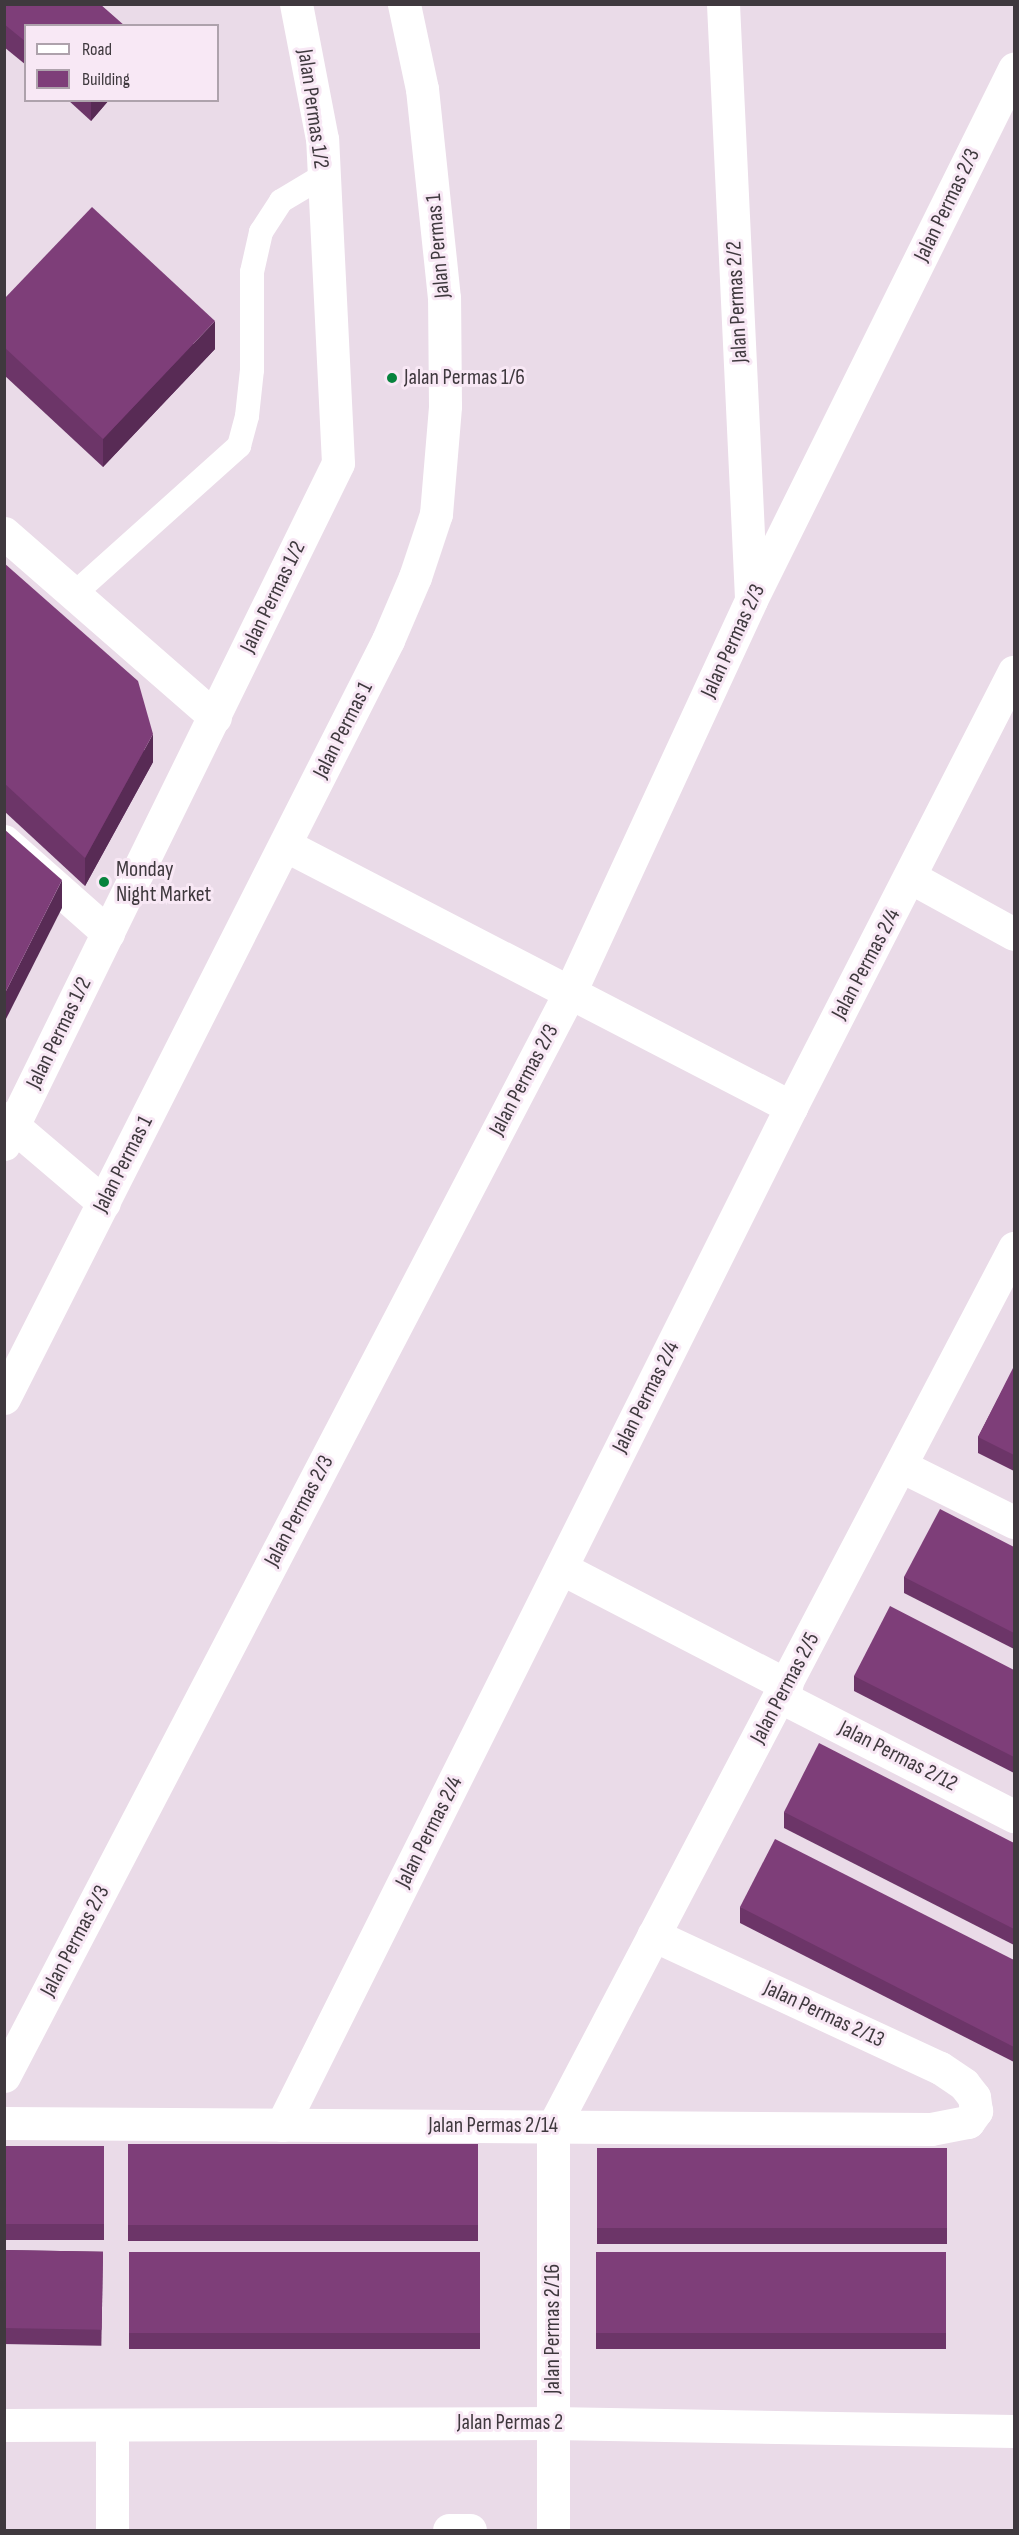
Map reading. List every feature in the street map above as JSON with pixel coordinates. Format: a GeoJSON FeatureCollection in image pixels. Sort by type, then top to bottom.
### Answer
{"type":"FeatureCollection","features":[{"type":"Feature","properties":{"kind":"street","name":"Jalan Permas 1/2"},"geometry":{"type":"LineString","coordinates":[[7,1129],[108,933],[338,463],[322,139],[296,4]]}},
{"type":"Feature","properties":{"kind":"street","name":"Jalan Permas 1"},"geometry":{"type":"LineString","coordinates":[[4,1398],[388,640],[416,577],[436,514],[445,406],[444,298],[422,89],[404,4]]}},
{"type":"Feature","properties":{"kind":"street","name":"Jalan Permas 2/2"},"geometry":{"type":"LineString","coordinates":[[723,4],[751,600]]}},
{"type":"Feature","properties":{"kind":"street","name":"Jalan Permas 2/3"},"geometry":{"type":"LineString","coordinates":[[4,2076],[570,992],[751,600],[1014,69]]}},
{"type":"Feature","properties":{"kind":"street"},"geometry":{"type":"LineString","coordinates":[[4,533],[215,717]]}},
{"type":"Feature","properties":{"kind":"street","name":"Jalan Permas 2/4"},"geometry":{"type":"LineString","coordinates":[[282,2125],[791,1107],[912,878],[1014,672]]}},
{"type":"Feature","properties":{"kind":"street"},"geometry":{"type":"LineString","coordinates":[[4,841],[108,933]]}},
{"type":"Feature","properties":{"kind":"street"},"geometry":{"type":"LineString","coordinates":[[285,845],[791,1107]]}},
{"type":"Feature","properties":{"kind":"street"},"geometry":{"type":"LineString","coordinates":[[912,878],[1014,934]]}},
{"type":"Feature","properties":{"kind":"street"},"geometry":{"type":"LineString","coordinates":[[7,1129],[104,1203]]}},
{"type":"Feature","properties":{"kind":"street","name":"Jalan Permas 2/5"},"geometry":{"type":"LineString","coordinates":[[553,2127],[784,1691],[1014,1248]]}},
{"type":"Feature","properties":{"kind":"street"},"geometry":{"type":"LineString","coordinates":[[901,1466],[1014,1522]]}},
{"type":"Feature","properties":{"kind":"street","name":"Jalan Permas 2/12"},"geometry":{"type":"LineString","coordinates":[[561,1568],[1014,1816]]}},
{"type":"Feature","properties":{"kind":"street","name":"Jalan Permas 2/13"},"geometry":{"type":"LineString","coordinates":[[653,1935],[940,2068],[964,2084],[974,2097],[976,2111]]}},
{"type":"Feature","properties":{"kind":"street","name":"Jalan Permas 2/14"},"geometry":{"type":"LineString","coordinates":[[4,2123],[931,2129],[968,2122],[976,2111]]}},
{"type":"Feature","properties":{"kind":"street","name":"Jalan Permas 2/16"},"geometry":{"type":"LineString","coordinates":[[553,2127],[553,2530]]}},
{"type":"Feature","properties":{"kind":"street","name":"Jalan Permas 2"},"geometry":{"type":"LineString","coordinates":[[4,2425],[553,2422],[1014,2431]]}},
{"type":"Feature","properties":{"kind":"street"},"geometry":{"type":"LineString","coordinates":[[112,2425],[112,2530]]}},
{"type":"Feature","properties":{"kind":"street"},"geometry":{"type":"LineString","coordinates":[[449,2530],[470,2530]]}},
{"type":"Feature","properties":{"kind":"lane"},"geometry":{"type":"LineString","coordinates":[[74,594],[239,446],[247,416],[252,272],[261,232],[281,201],[323,176]]}},
{"type":"Feature","properties":{"kind":"building"},"geometry":{"type":"Polygon","coordinates":[[[4,4],[100,4],[123,24],[24,24],[24,40],[4,24],[4,4]]]}},
{"type":"Feature","properties":{"kind":"building"},"geometry":{"type":"Polygon","coordinates":[[[92,207],[215,321],[103,439],[4,347],[4,299],[92,207]]]}},
{"type":"Feature","properties":{"kind":"building"},"geometry":{"type":"Polygon","coordinates":[[[4,563],[138,681],[153,734],[85,858],[4,783],[4,563]]]}},
{"type":"Feature","properties":{"kind":"building"},"geometry":{"type":"Polygon","coordinates":[[[4,829],[62,880],[4,995],[4,829]]]}},
{"type":"Feature","properties":{"kind":"building"},"geometry":{"type":"Polygon","coordinates":[[[1014,1368],[1014,1455],[978,1437],[1014,1368]]]}},
{"type":"Feature","properties":{"kind":"building"},"geometry":{"type":"Polygon","coordinates":[[[940,1509],[1014,1547],[1014,1633],[904,1577],[940,1509]]]}},
{"type":"Feature","properties":{"kind":"building"},"geometry":{"type":"Polygon","coordinates":[[[890,1606],[1014,1670],[1014,1757],[854,1676],[890,1606]]]}},
{"type":"Feature","properties":{"kind":"building"},"geometry":{"type":"Polygon","coordinates":[[[819,1743],[1014,1843],[1014,1929],[784,1812],[819,1743]]]}},
{"type":"Feature","properties":{"kind":"building"},"geometry":{"type":"Polygon","coordinates":[[[775,1839],[1014,1960],[1014,2047],[740,1907],[775,1839]]]}},
{"type":"Feature","properties":{"kind":"building"},"geometry":{"type":"Polygon","coordinates":[[[128,2144],[478,2144],[478,2225],[128,2225],[128,2144]]]}},
{"type":"Feature","properties":{"kind":"building"},"geometry":{"type":"Polygon","coordinates":[[[4,2146],[104,2146],[104,2224],[4,2224],[4,2146]]]}},
{"type":"Feature","properties":{"kind":"building"},"geometry":{"type":"Polygon","coordinates":[[[597,2148],[947,2148],[947,2228],[597,2228],[597,2148]]]}},
{"type":"Feature","properties":{"kind":"building"},"geometry":{"type":"Polygon","coordinates":[[[4,2250],[103,2252],[102,2330],[4,2328],[4,2250]]]}},
{"type":"Feature","properties":{"kind":"building"},"geometry":{"type":"Polygon","coordinates":[[[129,2252],[480,2252],[480,2333],[129,2333],[129,2252]]]}},
{"type":"Feature","properties":{"kind":"building"},"geometry":{"type":"Polygon","coordinates":[[[596,2252],[946,2252],[946,2333],[596,2333],[596,2252]]]}},
{"type":"Feature","properties":{"kind":"place","name":"Jalan Permas 1/6"},"geometry":{"type":"Point","coordinates":[392,378]}},
{"type":"Feature","properties":{"kind":"place","name":"Monday Night Market"},"geometry":{"type":"Point","coordinates":[104,882]}}]}
